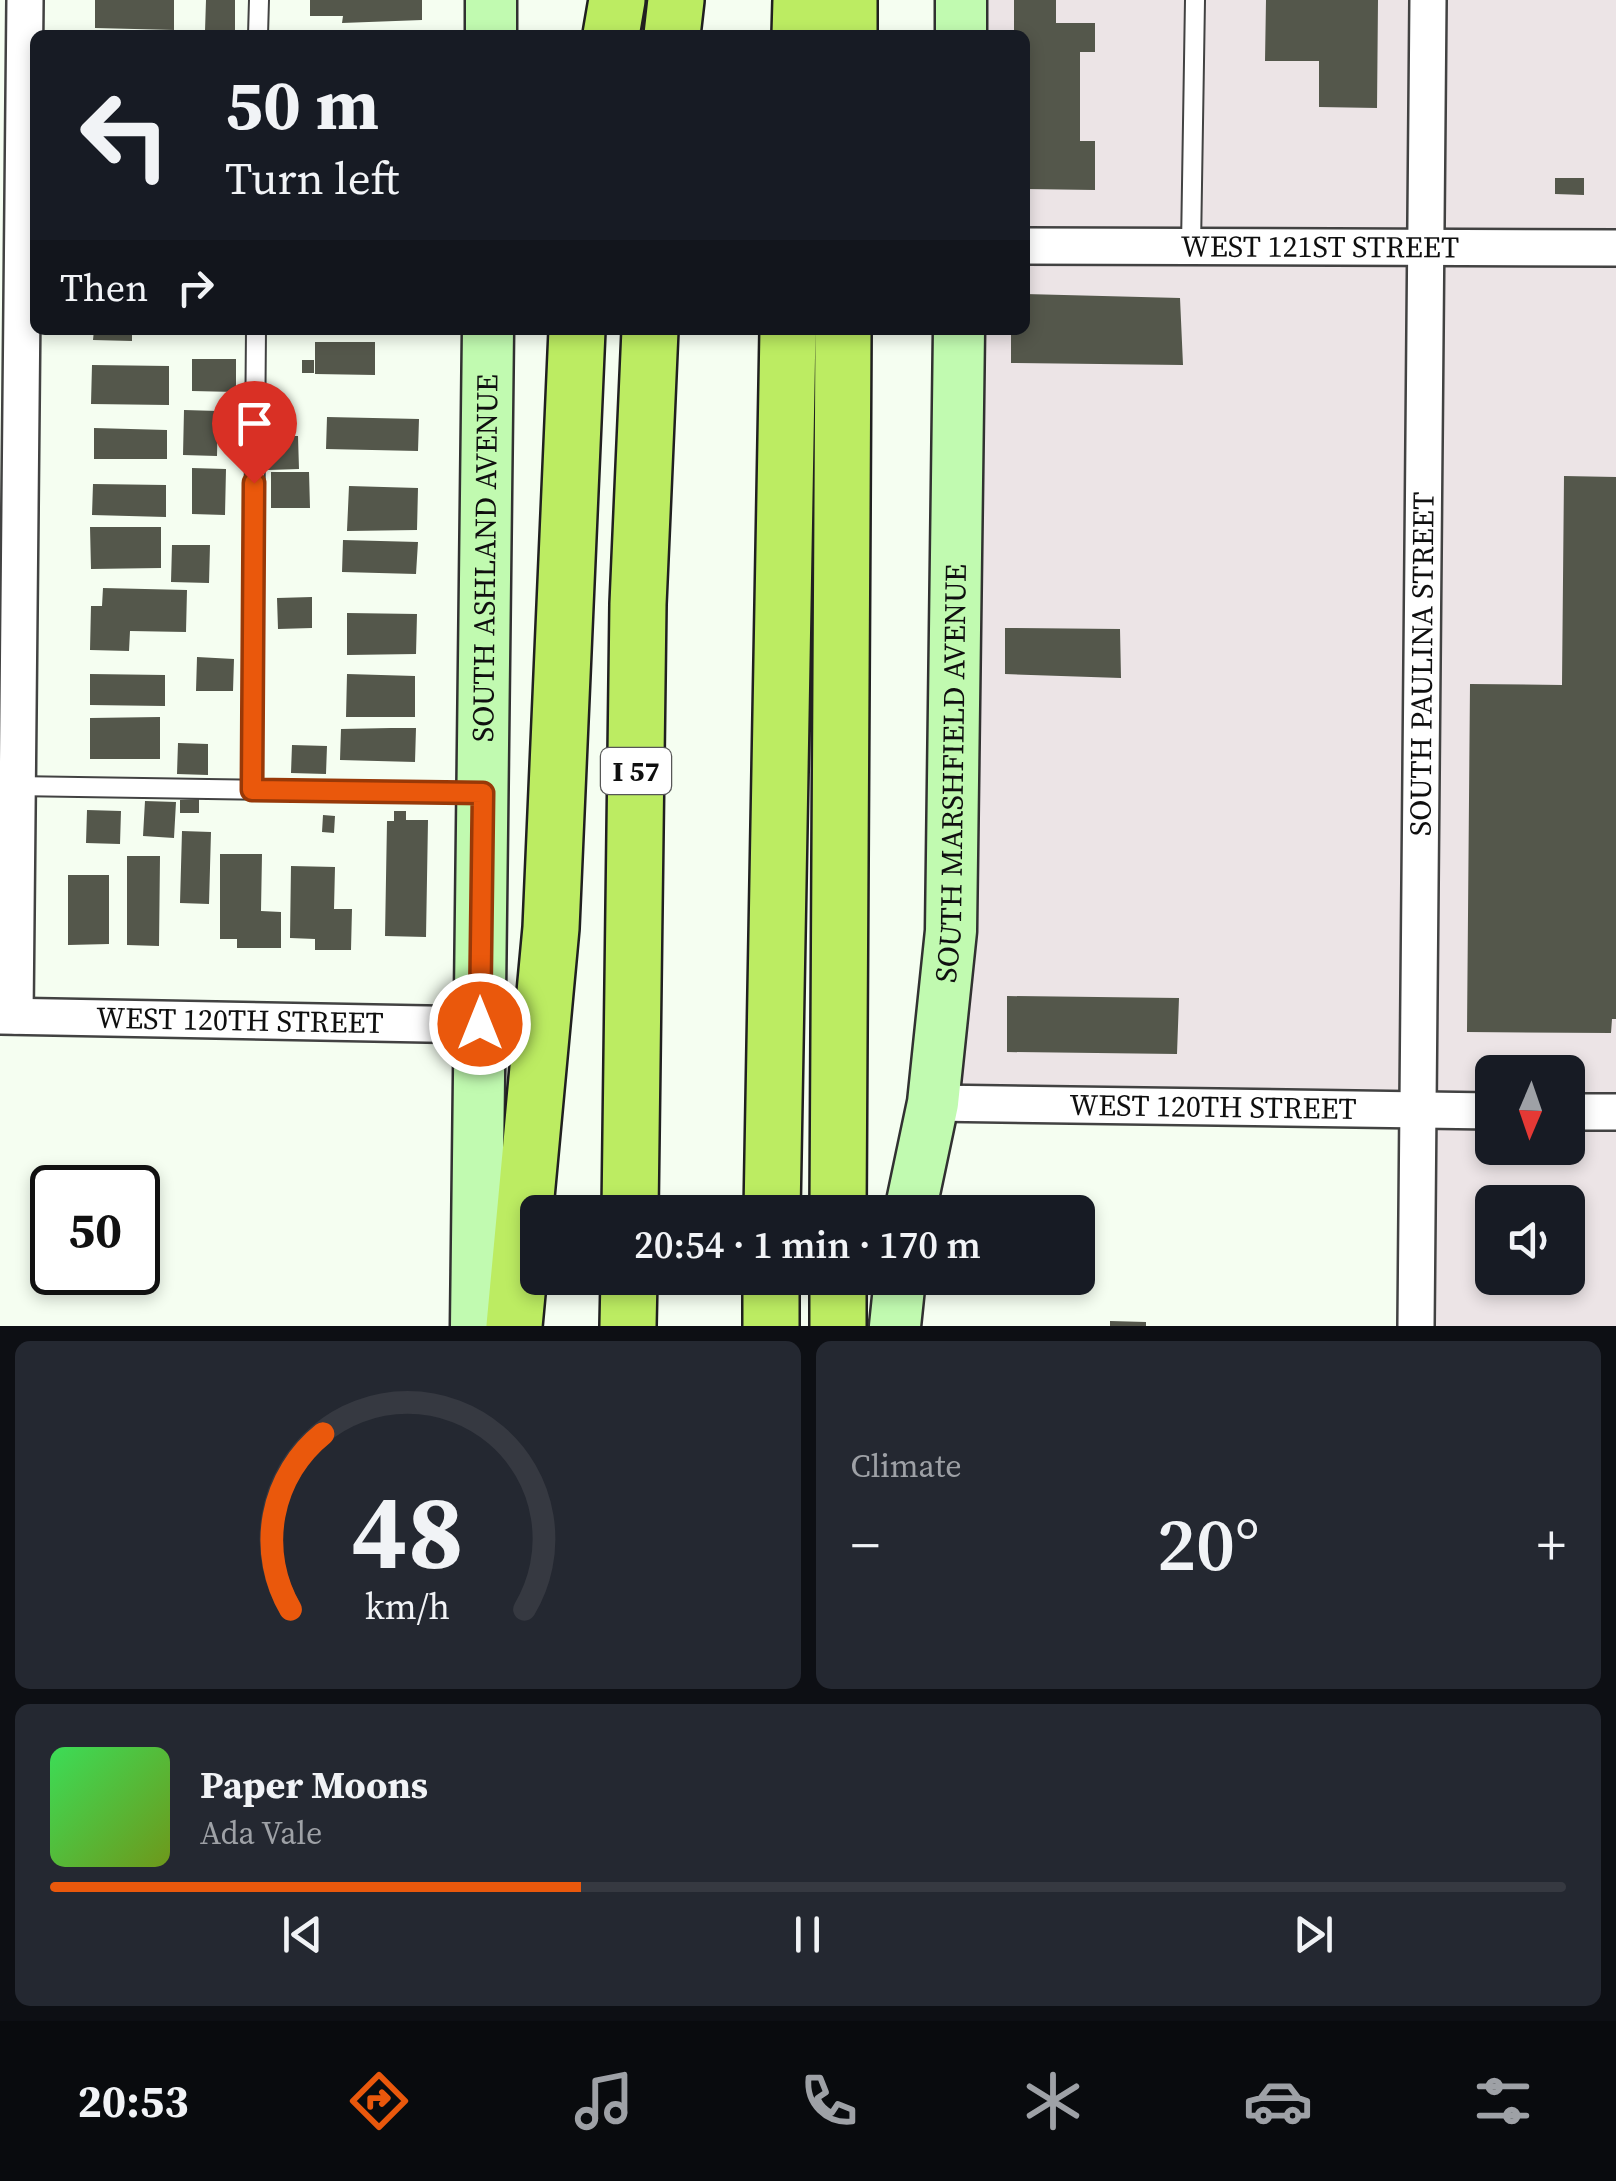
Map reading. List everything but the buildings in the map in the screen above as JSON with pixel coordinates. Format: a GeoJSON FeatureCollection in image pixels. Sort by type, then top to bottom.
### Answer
{"type":"FeatureCollection","features":[{"type":"Feature","properties":{"kind":"highway"},"geometry":{"type":"LineString","coordinates":[[612,30],[617,0]]}},
{"type":"Feature","properties":{"kind":"highway"},"geometry":{"type":"LineString","coordinates":[[673,30],[676,0]]}},
{"type":"Feature","properties":{"kind":"highway"},"geometry":{"type":"LineString","coordinates":[[800,30],[801,0]]}},
{"type":"Feature","properties":{"kind":"highway"},"geometry":{"type":"LineString","coordinates":[[849,30],[850,0]]}},
{"type":"Feature","properties":{"kind":"highway"},"geometry":{"type":"LineString","coordinates":[[514,1326],[550,928],[576,335]]}},
{"type":"Feature","properties":{"kind":"highway","name":"I 57"},"geometry":{"type":"LineString","coordinates":[[630,1195],[638,604],[650,335]]}},
{"type":"Feature","properties":{"kind":"highway"},"geometry":{"type":"LineString","coordinates":[[772,1195],[788,335]]}},
{"type":"Feature","properties":{"kind":"highway"},"geometry":{"type":"LineString","coordinates":[[838,1195],[842,335]]}},
{"type":"Feature","properties":{"kind":"highway"},"geometry":{"type":"LineString","coordinates":[[628,1326],[629,1295]]}},
{"type":"Feature","properties":{"kind":"highway"},"geometry":{"type":"LineString","coordinates":[[771,1326],[772,1295]]}},
{"type":"Feature","properties":{"kind":"highway"},"geometry":{"type":"LineString","coordinates":[[838,1295],[838,1326]]}},
{"type":"Feature","properties":{"kind":"main road"},"geometry":{"type":"LineString","coordinates":[[490,30],[491,0]]}},
{"type":"Feature","properties":{"kind":"main road"},"geometry":{"type":"LineString","coordinates":[[961,0],[961,30]]}},
{"type":"Feature","properties":{"kind":"main road","name":"SOUTH ASHLAND AVENUE"},"geometry":{"type":"LineString","coordinates":[[476,1326],[488,335]]}},
{"type":"Feature","properties":{"kind":"main road","name":"SOUTH MARSHFIELD AVENUE"},"geometry":{"type":"LineString","coordinates":[[914,1195],[933,1103],[951,931],[959,335]]}},
{"type":"Feature","properties":{"kind":"main road"},"geometry":{"type":"LineString","coordinates":[[896,1326],[899,1295]]}},
{"type":"Feature","properties":{"kind":"street"},"geometry":{"type":"LineString","coordinates":[[8,1016],[20,80],[25,0]]}},
{"type":"Feature","properties":{"kind":"street","name":"SOUTH PAULINA STREET"},"geometry":{"type":"LineString","coordinates":[[1416,1326],[1428,0]]}},
{"type":"Feature","properties":{"kind":"street","name":"WEST 121ST STREET"},"geometry":{"type":"LineString","coordinates":[[1030,246],[1616,248]]}},
{"type":"Feature","properties":{"kind":"street","name":"WEST 120TH STREET"},"geometry":{"type":"LineString","coordinates":[[8,1016],[480,1024]]}},
{"type":"Feature","properties":{"kind":"street","name":"WEST 120TH STREET"},"geometry":{"type":"LineString","coordinates":[[933,1103],[1475,1111]]}},
{"type":"Feature","properties":{"kind":"street"},"geometry":{"type":"LineString","coordinates":[[1585,1112],[1616,1112]]}},
{"type":"Feature","properties":{"kind":"lane"},"geometry":{"type":"LineString","coordinates":[[258,30],[259,0]]}},
{"type":"Feature","properties":{"kind":"lane"},"geometry":{"type":"LineString","coordinates":[[1191,246],[1195,0]]}},
{"type":"Feature","properties":{"kind":"lane"},"geometry":{"type":"LineString","coordinates":[[252,790],[256,335]]}},
{"type":"Feature","properties":{"kind":"lane"},"geometry":{"type":"LineString","coordinates":[[9,786],[483,793]]}},
{"type":"Feature","properties":{"kind":"shaded area"},"geometry":{"type":"Polygon","coordinates":[[[979,0],[1616,0],[1616,1326],[1418,1326],[1419,1106],[955,1098],[976,335],[1030,335],[1030,30],[979,30],[979,0]]]}},
{"type":"Feature","properties":{"kind":"route"},"geometry":{"type":"LineString","coordinates":[[254,483],[252,790],[483,793],[480,1024]]}}]}
